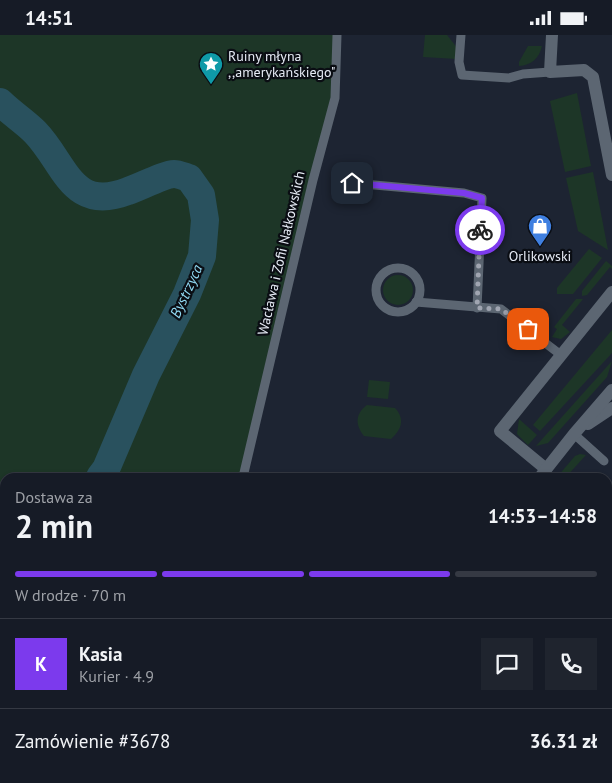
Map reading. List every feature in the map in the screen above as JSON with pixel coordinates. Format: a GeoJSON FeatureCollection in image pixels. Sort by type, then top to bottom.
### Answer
{"type":"FeatureCollection","features":[{"type":"Feature","properties":{"kind":"street"},"geometry":{"type":"LineString","coordinates":[[552,35],[550,72],[584,70],[593,77],[612,175]]}},
{"type":"Feature","properties":{"kind":"street"},"geometry":{"type":"LineString","coordinates":[[612,292],[500,431],[543,473],[612,390]]}},
{"type":"Feature","properties":{"kind":"street"},"geometry":{"type":"LineString","coordinates":[[574,434],[612,407]]}},
{"type":"Feature","properties":{"kind":"lane","name":"Wacława i Zofii Nałkowskich"},"geometry":{"type":"LineString","coordinates":[[244,473],[313,180],[335,98],[337,35]]}},
{"type":"Feature","properties":{"kind":"lane"},"geometry":{"type":"LineString","coordinates":[[462,35],[460,62],[462,75],[509,78],[550,72]]}},
{"type":"Feature","properties":{"kind":"lane"},"geometry":{"type":"LineString","coordinates":[[352,183],[464,193],[482,198],[477,308]]}},
{"type":"Feature","properties":{"kind":"lane"},"geometry":{"type":"LineString","coordinates":[[416,302],[420,288],[411,273],[399,268],[393,269],[387,271],[378,280],[376,293],[378,300],[389,309],[404,311],[416,302],[501,309],[561,355]]}},
{"type":"Feature","properties":{"kind":"lane"},"geometry":{"type":"LineString","coordinates":[[574,434],[604,461]]}},
{"type":"Feature","properties":{"kind":"green space"},"geometry":{"type":"Polygon","coordinates":[[[0,35],[337,35],[335,98],[245,473],[0,473],[0,35]]]}},
{"type":"Feature","properties":{"kind":"green space"},"geometry":{"type":"Polygon","coordinates":[[[425,35],[447,35],[458,49],[457,59],[423,57],[425,35]]]}},
{"type":"Feature","properties":{"kind":"green space"},"geometry":{"type":"Polygon","coordinates":[[[528,46],[542,46],[534,61],[519,66],[519,62],[528,46]]]}},
{"type":"Feature","properties":{"kind":"green space"},"geometry":{"type":"Polygon","coordinates":[[[577,93],[591,166],[565,172],[550,101],[577,93]]]}},
{"type":"Feature","properties":{"kind":"green space"},"geometry":{"type":"Polygon","coordinates":[[[593,172],[608,250],[578,231],[566,178],[593,172]]]}},
{"type":"Feature","properties":{"kind":"green space"},"geometry":{"type":"Polygon","coordinates":[[[589,249],[602,258],[573,294],[557,294],[557,288],[589,249]]]}},
{"type":"Feature","properties":{"kind":"green space"},"geometry":{"type":"Polygon","coordinates":[[[606,261],[612,266],[612,269],[610,267],[587,295],[582,296],[582,291],[606,261]]]}},
{"type":"Feature","properties":{"kind":"green space"},"geometry":{"type":"Polygon","coordinates":[[[398,275],[409,279],[413,290],[409,301],[398,305],[387,301],[383,290],[387,279],[398,275]]]}},
{"type":"Feature","properties":{"kind":"green space"},"geometry":{"type":"Polygon","coordinates":[[[576,299],[583,299],[562,325],[570,332],[561,339],[552,337],[557,329],[554,327],[576,299]]]}},
{"type":"Feature","properties":{"kind":"green space"},"geometry":{"type":"Polygon","coordinates":[[[612,330],[612,353],[540,431],[533,425],[612,330]]]}},
{"type":"Feature","properties":{"kind":"green space"},"geometry":{"type":"Polygon","coordinates":[[[612,361],[607,377],[548,443],[536,446],[612,361]]]}},
{"type":"Feature","properties":{"kind":"green space"},"geometry":{"type":"Polygon","coordinates":[[[369,380],[390,382],[388,399],[367,397],[369,380]]]}},
{"type":"Feature","properties":{"kind":"green space"},"geometry":{"type":"Polygon","coordinates":[[[367,405],[395,408],[398,412],[401,420],[400,428],[391,439],[364,436],[361,432],[358,416],[367,405]]]}},
{"type":"Feature","properties":{"kind":"green space"},"geometry":{"type":"Polygon","coordinates":[[[519,419],[537,435],[528,445],[517,434],[519,419]]]}},
{"type":"Feature","properties":{"kind":"green space"},"geometry":{"type":"Polygon","coordinates":[[[580,454],[586,455],[570,473],[560,473],[575,456],[580,454]]]}},
{"type":"Feature","properties":{"kind":"waterway","name":"Bystrzyca"},"geometry":{"type":"LineString","coordinates":[[0,102],[35,132],[72,182],[94,196],[109,196],[128,191],[164,176],[174,174],[189,178],[201,195],[205,220],[202,256],[187,294],[146,375],[103,473]]}},
{"type":"Feature","properties":{"kind":"way so far"},"geometry":{"type":"LineString","coordinates":[[480,230],[477,308],[501,309],[528,329]]}},
{"type":"Feature","properties":{"kind":"place","name":"Ruiny młyna ,,amerykańskiego\""},"geometry":{"type":"Point","coordinates":[211,85]}},
{"type":"Feature","properties":{"kind":"place","name":"Orlikowski"},"geometry":{"type":"Point","coordinates":[540,247]}},
{"type":"Feature","properties":{"kind":"route"},"geometry":{"type":"LineString","coordinates":[[352,183],[464,193],[482,198],[480,230]]}}]}
